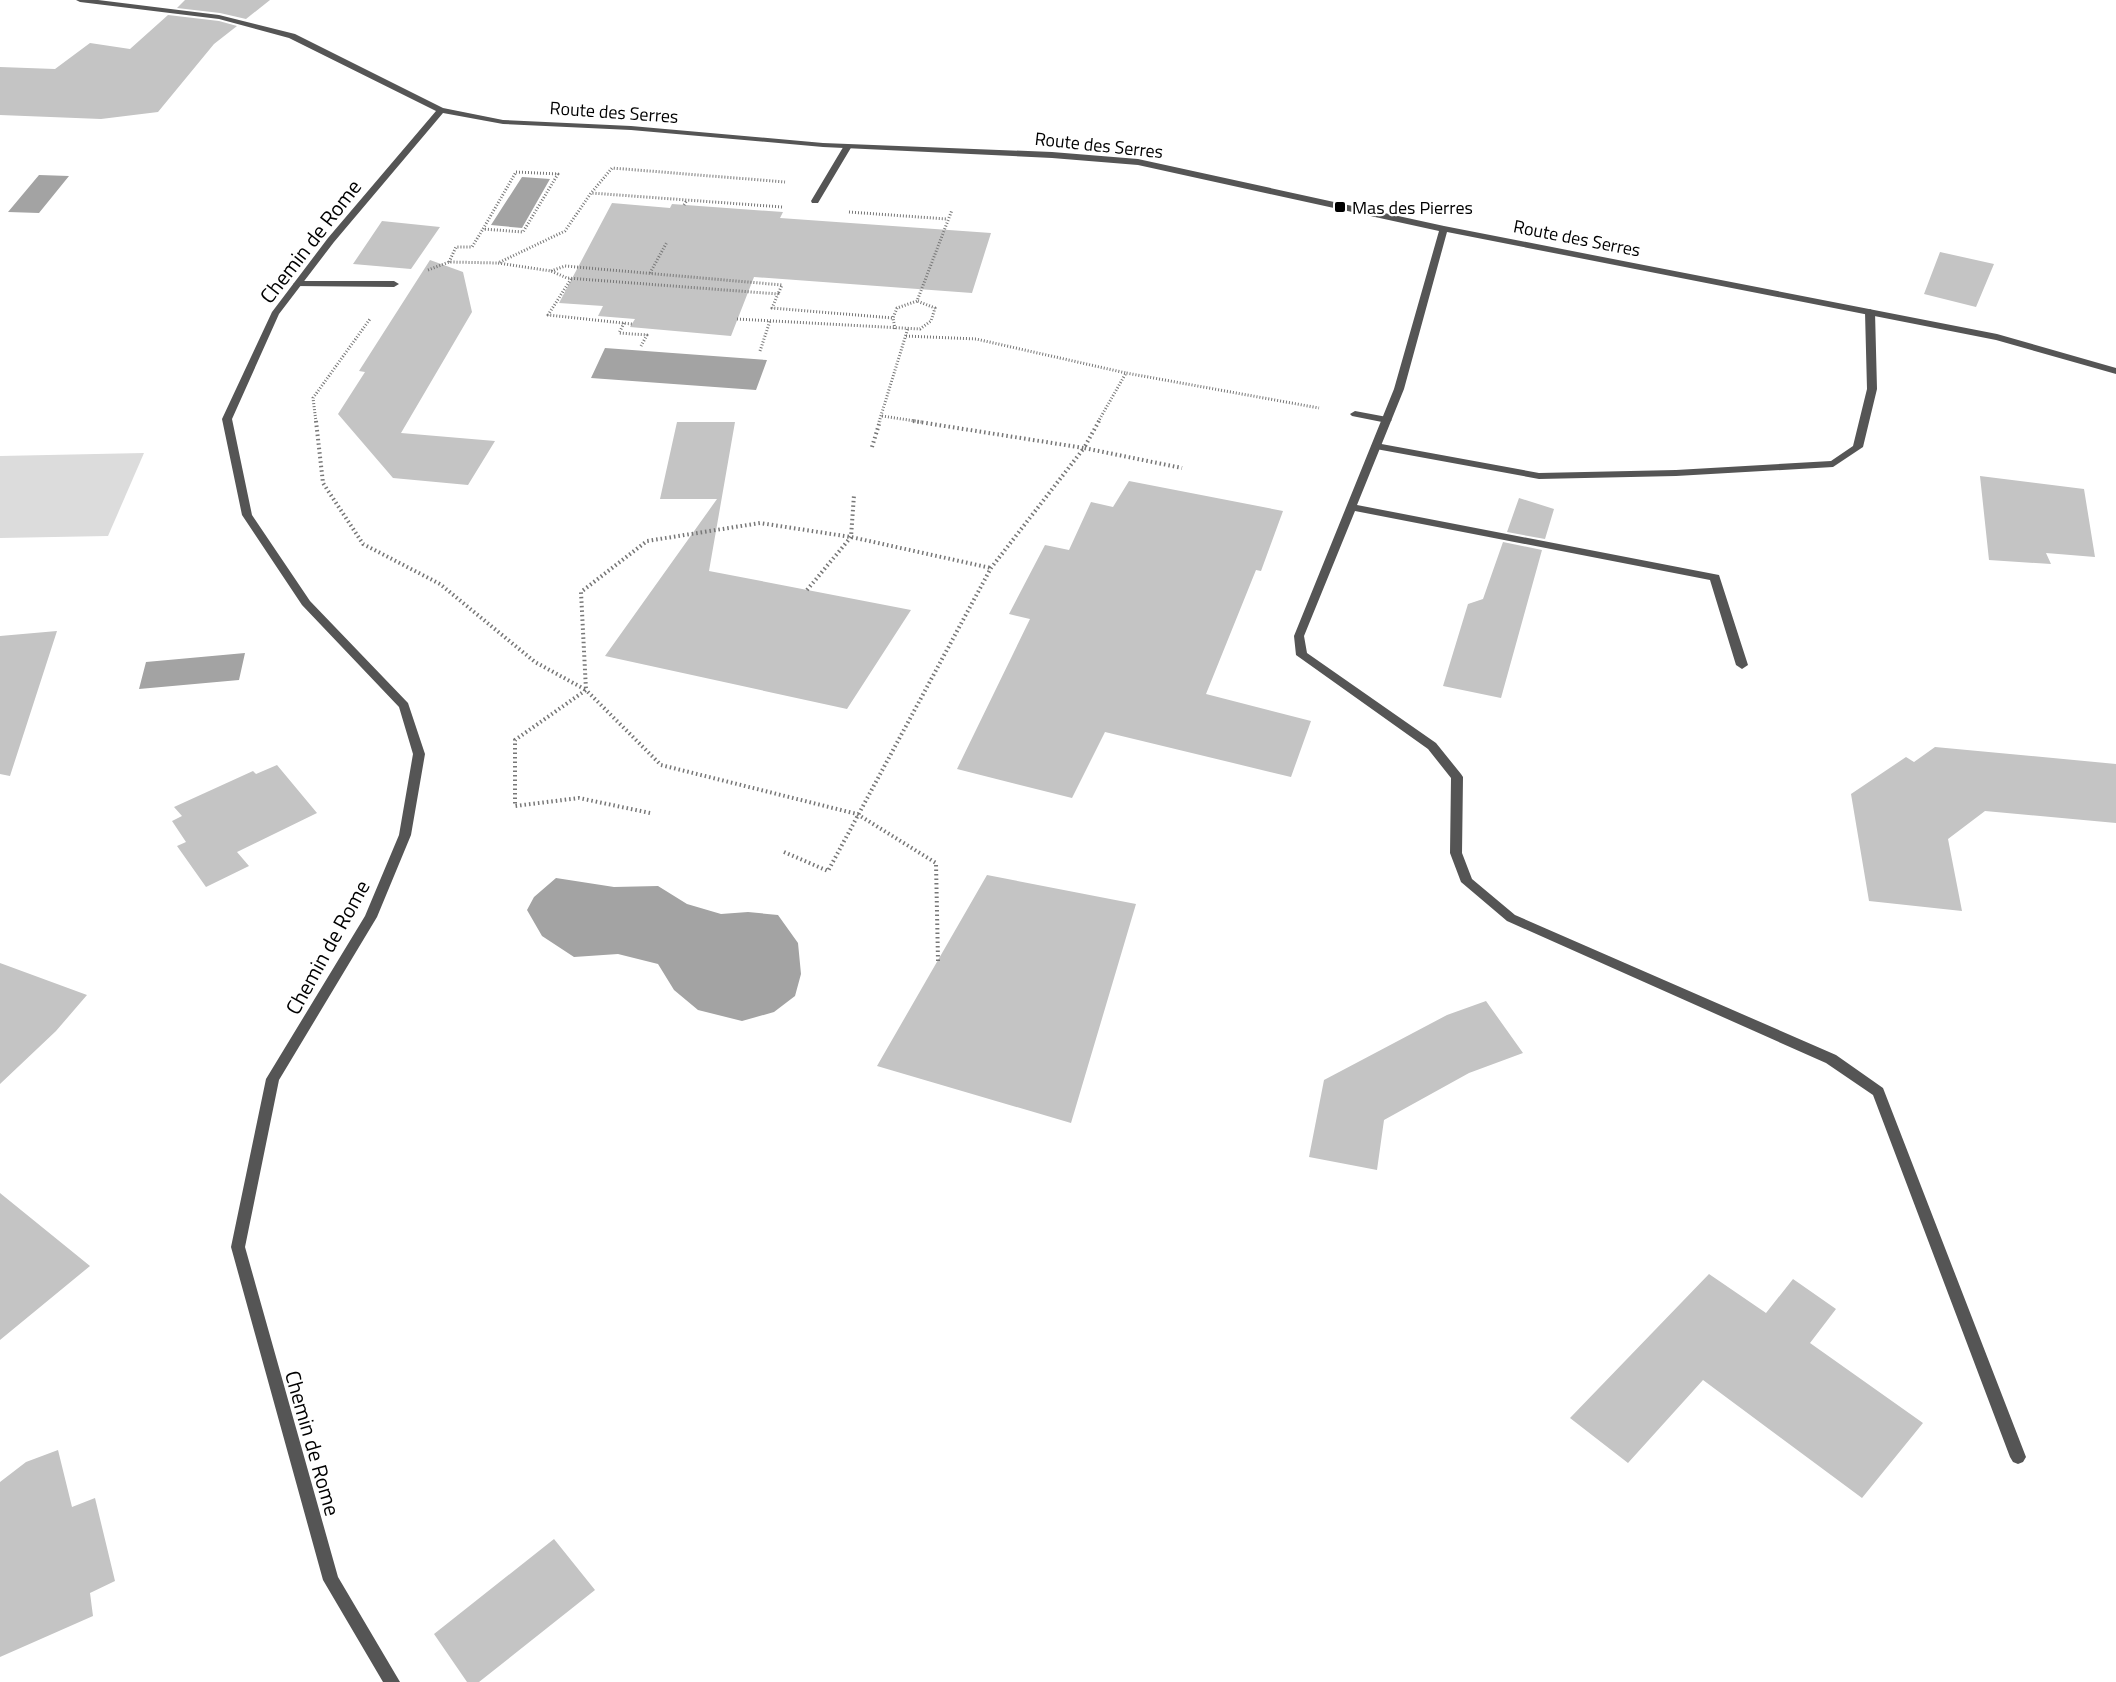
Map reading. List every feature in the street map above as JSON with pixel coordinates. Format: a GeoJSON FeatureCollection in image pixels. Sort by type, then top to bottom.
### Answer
{"type":"FeatureCollection","features":[{"type":"Feature","properties":{"kind":"street","name":"Route des Serres"},"geometry":{"type":"LineString","coordinates":[[80,0],[219,17],[292,36],[441,110],[503,122],[631,128],[848,146],[1052,155],[1138,162],[1444,229],[1997,337],[2116,371]]}},
{"type":"Feature","properties":{"kind":"street","name":"Chemin de Rome"},"geometry":{"type":"LineString","coordinates":[[392,1682],[331,1580],[238,1247],[273,1079],[371,917],[405,834],[419,754],[404,706],[306,603],[247,515],[227,419],[275,314],[331,240],[441,110]]}},
{"type":"Feature","properties":{"kind":"street"},"geometry":{"type":"LineString","coordinates":[[815,201],[848,146]]}},
{"type":"Feature","properties":{"kind":"street"},"geometry":{"type":"LineString","coordinates":[[1444,229],[1399,389],[1299,636],[1302,655],[1432,746],[1457,777],[1456,853],[1467,882],[1511,918],[1831,1059],[1878,1092],[2018,1456]]}},
{"type":"Feature","properties":{"kind":"street"},"geometry":{"type":"LineString","coordinates":[[298,284],[394,284]]}},
{"type":"Feature","properties":{"kind":"street"},"geometry":{"type":"LineString","coordinates":[[1376,446],[1539,476],[1676,473],[1833,464],[1858,447],[1872,389],[1870,312]]}},
{"type":"Feature","properties":{"kind":"street"},"geometry":{"type":"LineString","coordinates":[[1355,414],[1387,420]]}},
{"type":"Feature","properties":{"kind":"street"},"geometry":{"type":"LineString","coordinates":[[1351,507],[1715,577],[1742,664]]}},
{"type":"Feature","properties":{"kind":"path"},"geometry":{"type":"LineString","coordinates":[[498,263],[565,231],[591,193],[612,168],[786,182]]}},
{"type":"Feature","properties":{"kind":"path"},"geometry":{"type":"LineString","coordinates":[[448,262],[456,247],[472,247],[482,229],[516,172],[558,174],[523,232],[482,229]]}},
{"type":"Feature","properties":{"kind":"path"},"geometry":{"type":"LineString","coordinates":[[591,193],[789,208]]}},
{"type":"Feature","properties":{"kind":"path"},"geometry":{"type":"LineString","coordinates":[[684,205],[687,200]]}},
{"type":"Feature","properties":{"kind":"path"},"geometry":{"type":"LineString","coordinates":[[917,301],[952,210]]}},
{"type":"Feature","properties":{"kind":"path"},"geometry":{"type":"LineString","coordinates":[[845,212],[947,219]]}},
{"type":"Feature","properties":{"kind":"path"},"geometry":{"type":"LineString","coordinates":[[650,273],[668,242]]}},
{"type":"Feature","properties":{"kind":"path"},"geometry":{"type":"LineString","coordinates":[[778,294],[571,279],[551,271],[498,263],[448,262],[394,284],[313,398],[323,483],[363,544],[440,584],[535,662],[586,690],[661,765],[857,814],[936,863],[938,961]]}},
{"type":"Feature","properties":{"kind":"path"},"geometry":{"type":"LineString","coordinates":[[551,271],[565,266],[782,285],[772,308],[893,318]]}},
{"type":"Feature","properties":{"kind":"path"},"geometry":{"type":"LineString","coordinates":[[571,279],[548,315],[632,324]]}},
{"type":"Feature","properties":{"kind":"path"},"geometry":{"type":"LineString","coordinates":[[737,319],[895,329],[920,329],[931,321],[935,308],[917,301],[897,308],[893,318],[895,329]]}},
{"type":"Feature","properties":{"kind":"path"},"geometry":{"type":"LineString","coordinates":[[760,351],[770,321]]}},
{"type":"Feature","properties":{"kind":"path"},"geometry":{"type":"LineString","coordinates":[[624,323],[619,333],[647,334],[641,346]]}},
{"type":"Feature","properties":{"kind":"path"},"geometry":{"type":"LineString","coordinates":[[872,447],[908,328]]}},
{"type":"Feature","properties":{"kind":"path"},"geometry":{"type":"LineString","coordinates":[[906,336],[976,339],[1126,373],[1355,414]]}},
{"type":"Feature","properties":{"kind":"path"},"geometry":{"type":"LineString","coordinates":[[784,852],[828,871],[991,568],[1084,448],[1126,373]]}},
{"type":"Feature","properties":{"kind":"path"},"geometry":{"type":"LineString","coordinates":[[882,416],[1084,448],[1182,468]]}},
{"type":"Feature","properties":{"kind":"path"},"geometry":{"type":"LineString","coordinates":[[807,590],[851,537],[854,495]]}},
{"type":"Feature","properties":{"kind":"path"},"geometry":{"type":"LineString","coordinates":[[586,690],[580,592],[646,541],[760,523],[851,537],[991,568]]}},
{"type":"Feature","properties":{"kind":"path"},"geometry":{"type":"LineString","coordinates":[[586,690],[515,740],[515,806],[579,798],[650,813]]}},
{"type":"Feature","properties":{"kind":"shaded area"},"geometry":{"type":"Polygon","coordinates":[[[39,175],[69,176],[39,213],[8,212],[39,175]]]}},
{"type":"Feature","properties":{"kind":"shaded area"},"geometry":{"type":"Polygon","coordinates":[[[522,177],[550,179],[522,228],[491,225],[522,177]]]}},
{"type":"Feature","properties":{"kind":"shaded area"},"geometry":{"type":"Polygon","coordinates":[[[605,348],[767,360],[756,390],[591,378],[605,348]]]}},
{"type":"Feature","properties":{"kind":"shaded area"},"geometry":{"type":"Polygon","coordinates":[[[144,453],[108,536],[0,538],[0,456],[144,453]]]}},
{"type":"Feature","properties":{"kind":"shaded area"},"geometry":{"type":"Polygon","coordinates":[[[245,653],[239,680],[139,689],[146,662],[245,653]]]}},
{"type":"Feature","properties":{"kind":"shaded area"},"geometry":{"type":"Polygon","coordinates":[[[556,878],[614,887],[658,886],[687,904],[721,914],[748,912],[778,915],[798,943],[801,974],[795,996],[774,1012],[742,1021],[698,1010],[674,990],[658,964],[618,954],[574,957],[542,936],[527,910],[534,897],[556,878]]]}},
{"type":"Feature","properties":{"kind":"building"},"geometry":{"type":"Polygon","coordinates":[[[185,0],[270,0],[246,19],[220,13],[177,8],[185,0]]]}},
{"type":"Feature","properties":{"kind":"building"},"geometry":{"type":"Polygon","coordinates":[[[168,15],[219,21],[237,26],[214,44],[158,112],[101,119],[0,115],[0,67],[55,69],[90,43],[130,49],[168,15]]]}},
{"type":"Feature","properties":{"kind":"building"},"geometry":{"type":"Polygon","coordinates":[[[612,203],[670,208],[672,204],[783,212],[780,218],[991,233],[972,293],[754,277],[731,336],[630,327],[635,319],[598,316],[603,306],[559,303],[612,203]]]}},
{"type":"Feature","properties":{"kind":"building"},"geometry":{"type":"Polygon","coordinates":[[[382,221],[440,227],[411,269],[353,264],[382,221]]]}},
{"type":"Feature","properties":{"kind":"building"},"geometry":{"type":"Polygon","coordinates":[[[1940,252],[1994,264],[1976,307],[1924,294],[1940,252]]]}},
{"type":"Feature","properties":{"kind":"building"},"geometry":{"type":"Polygon","coordinates":[[[430,260],[463,272],[472,312],[401,433],[495,441],[468,485],[393,478],[338,414],[365,372],[359,371],[430,260]]]}},
{"type":"Feature","properties":{"kind":"building"},"geometry":{"type":"Polygon","coordinates":[[[677,422],[735,422],[709,571],[911,610],[847,709],[605,656],[717,499],[660,499],[677,422]]]}},
{"type":"Feature","properties":{"kind":"building"},"geometry":{"type":"Polygon","coordinates":[[[1980,476],[2084,489],[2095,557],[2046,553],[2051,564],[1989,560],[1980,476]]]}},
{"type":"Feature","properties":{"kind":"building"},"geometry":{"type":"Polygon","coordinates":[[[1129,481],[1283,511],[1261,571],[1256,570],[1206,694],[1311,721],[1291,777],[1105,732],[1072,798],[957,769],[1030,619],[1009,614],[1045,545],[1069,550],[1091,502],[1113,507],[1129,481]]]}},
{"type":"Feature","properties":{"kind":"building"},"geometry":{"type":"Polygon","coordinates":[[[1519,498],[1554,509],[1545,539],[1507,532],[1519,498]]]}},
{"type":"Feature","properties":{"kind":"building"},"geometry":{"type":"Polygon","coordinates":[[[1503,542],[1542,550],[1501,698],[1443,686],[1468,604],[1483,599],[1503,542]]]}},
{"type":"Feature","properties":{"kind":"building"},"geometry":{"type":"Polygon","coordinates":[[[57,631],[10,776],[0,774],[0,636],[57,631]]]}},
{"type":"Feature","properties":{"kind":"building"},"geometry":{"type":"Polygon","coordinates":[[[1935,747],[2116,764],[2116,823],[1985,811],[1948,839],[1962,911],[1869,901],[1851,794],[1906,757],[1914,762],[1935,747]]]}},
{"type":"Feature","properties":{"kind":"building"},"geometry":{"type":"Polygon","coordinates":[[[277,765],[317,813],[237,852],[249,866],[206,887],[177,846],[186,842],[172,821],[182,816],[174,807],[253,771],[256,774],[277,765]]]}},
{"type":"Feature","properties":{"kind":"building"},"geometry":{"type":"Polygon","coordinates":[[[987,875],[1136,904],[1071,1123],[877,1066],[987,875]]]}},
{"type":"Feature","properties":{"kind":"building"},"geometry":{"type":"Polygon","coordinates":[[[0,963],[87,995],[56,1031],[0,1084],[0,963]]]}},
{"type":"Feature","properties":{"kind":"building"},"geometry":{"type":"Polygon","coordinates":[[[1486,1001],[1523,1053],[1469,1073],[1384,1120],[1377,1170],[1309,1157],[1324,1080],[1447,1015],[1486,1001]]]}},
{"type":"Feature","properties":{"kind":"building"},"geometry":{"type":"Polygon","coordinates":[[[0,1193],[90,1266],[0,1340],[0,1193]]]}},
{"type":"Feature","properties":{"kind":"building"},"geometry":{"type":"Polygon","coordinates":[[[1709,1274],[1766,1313],[1793,1279],[1836,1309],[1810,1343],[1923,1423],[1862,1498],[1703,1380],[1628,1463],[1570,1418],[1709,1274]]]}},
{"type":"Feature","properties":{"kind":"building"},"geometry":{"type":"Polygon","coordinates":[[[58,1450],[72,1507],[95,1498],[115,1581],[90,1593],[93,1616],[0,1657],[0,1482],[26,1462],[58,1450]]]}},
{"type":"Feature","properties":{"kind":"building"},"geometry":{"type":"Polygon","coordinates":[[[554,1539],[595,1590],[479,1682],[467,1682],[434,1634],[554,1539]]]}},
{"type":"Feature","properties":{"kind":"place","name":"Mas des Pierres"},"geometry":{"type":"Point","coordinates":[1340,207]}}]}
